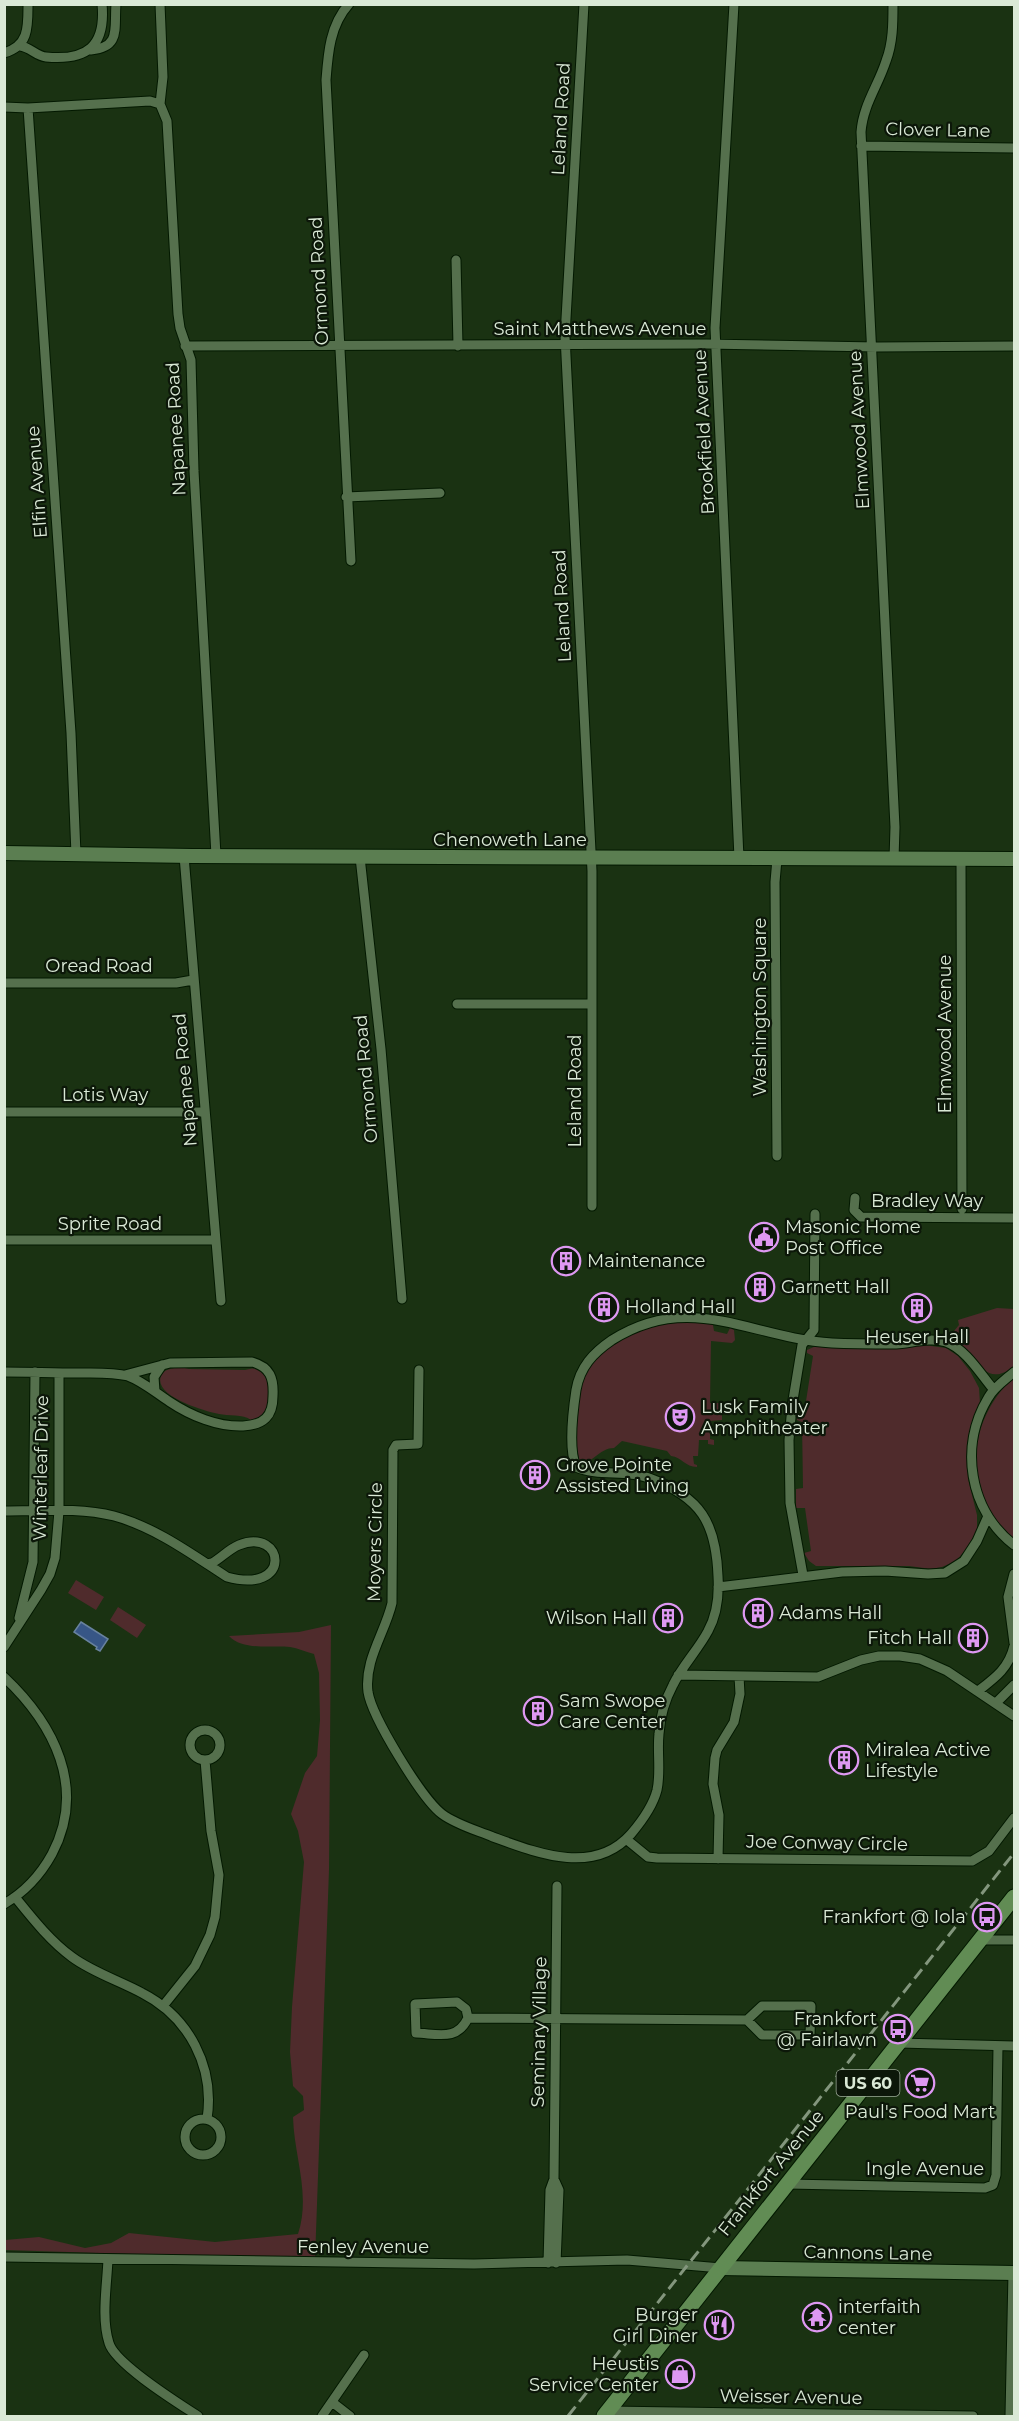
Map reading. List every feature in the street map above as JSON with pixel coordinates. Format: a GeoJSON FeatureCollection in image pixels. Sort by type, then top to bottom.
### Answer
{"type":"FeatureCollection","features":[{"type":"Feature","properties":{"kind":"main road","name":"Chenoweth Lane"},"geometry":{"type":"LineString","coordinates":[[4,853],[184,856],[1014,859]]}},
{"type":"Feature","properties":{"kind":"main road","name":"Frankfort Avenue"},"geometry":{"type":"LineString","coordinates":[[606,2414],[1014,1897]]}},
{"type":"Feature","properties":{"kind":"main road","name":"Cannons Lane"},"geometry":{"type":"LineString","coordinates":[[721,2268],[1014,2273]]}},
{"type":"Feature","properties":{"kind":"street"},"geometry":{"type":"LineString","coordinates":[[4,53],[20,46],[26,35],[28,4]]}},
{"type":"Feature","properties":{"kind":"street"},"geometry":{"type":"LineString","coordinates":[[91,50],[101,35],[102,4]]}},
{"type":"Feature","properties":{"kind":"street"},"geometry":{"type":"LineString","coordinates":[[20,46],[46,57],[75,55],[103,49],[112,42],[115,32],[116,4]]}},
{"type":"Feature","properties":{"kind":"street","name":"Napanee Road"},"geometry":{"type":"LineString","coordinates":[[160,4],[163,77],[160,104],[167,121],[178,314],[185,346],[191,360],[194,471],[216,855]]}},
{"type":"Feature","properties":{"kind":"street","name":"Ormond Road"},"geometry":{"type":"LineString","coordinates":[[349,4],[339,17],[333,32],[326,80],[351,561]]}},
{"type":"Feature","properties":{"kind":"street","name":"Leland Road"},"geometry":{"type":"LineString","coordinates":[[584,4],[566,345],[590,858],[592,1206]]}},
{"type":"Feature","properties":{"kind":"street","name":"Brookfield Avenue"},"geometry":{"type":"LineString","coordinates":[[734,4],[716,345],[739,858]]}},
{"type":"Feature","properties":{"kind":"street","name":"Elmwood Avenue"},"geometry":{"type":"LineString","coordinates":[[893,4],[891,46],[863,112],[861,146],[895,827],[894,859]]}},
{"type":"Feature","properties":{"kind":"street"},"geometry":{"type":"LineString","coordinates":[[4,107],[28,108],[150,101],[160,104]]}},
{"type":"Feature","properties":{"kind":"street","name":"Elfin Avenue"},"geometry":{"type":"LineString","coordinates":[[28,108],[71,733],[76,854]]}},
{"type":"Feature","properties":{"kind":"street","name":"Clover Lane"},"geometry":{"type":"LineString","coordinates":[[861,146],[1014,148]]}},
{"type":"Feature","properties":{"kind":"street"},"geometry":{"type":"LineString","coordinates":[[456,260],[458,346]]}},
{"type":"Feature","properties":{"kind":"street","name":"Saint Matthews Avenue"},"geometry":{"type":"LineString","coordinates":[[185,346],[1014,346]]}},
{"type":"Feature","properties":{"kind":"street"},"geometry":{"type":"LineString","coordinates":[[346,497],[440,492]]}},
{"type":"Feature","properties":{"kind":"street","name":"Napanee Road"},"geometry":{"type":"LineString","coordinates":[[184,856],[221,1301]]}},
{"type":"Feature","properties":{"kind":"street","name":"Ormond Road"},"geometry":{"type":"LineString","coordinates":[[360,857],[381,1049],[402,1299]]}},
{"type":"Feature","properties":{"kind":"street","name":"Washington Square"},"geometry":{"type":"LineString","coordinates":[[777,859],[775,882],[777,1156]]}},
{"type":"Feature","properties":{"kind":"street","name":"Elmwood Avenue"},"geometry":{"type":"LineString","coordinates":[[961,859],[962,1209]]}},
{"type":"Feature","properties":{"kind":"street","name":"Oread Road"},"geometry":{"type":"LineString","coordinates":[[4,983],[176,983],[193,980]]}},
{"type":"Feature","properties":{"kind":"street"},"geometry":{"type":"LineString","coordinates":[[457,1004],[591,1004]]}},
{"type":"Feature","properties":{"kind":"street","name":"Lotis Way"},"geometry":{"type":"LineString","coordinates":[[4,1112],[205,1112]]}},
{"type":"Feature","properties":{"kind":"street","name":"Bradley Way"},"geometry":{"type":"LineString","coordinates":[[855,1198],[854,1210],[861,1217],[1014,1218]]}},
{"type":"Feature","properties":{"kind":"street"},"geometry":{"type":"LineString","coordinates":[[803,1575],[790,1503],[789,1440],[796,1374],[802,1345],[814,1330],[815,1214]]}},
{"type":"Feature","properties":{"kind":"street","name":"Sprite Road"},"geometry":{"type":"LineString","coordinates":[[4,1240],[216,1240]]}},
{"type":"Feature","properties":{"kind":"street","name":"Moyers Circle"},"geometry":{"type":"LineString","coordinates":[[419,1370],[418,1444],[396,1445],[393,1450],[392,1603],[388,1620],[367,1674],[368,1693],[374,1713],[426,1797],[443,1815],[458,1824],[536,1853],[559,1858],[606,1853],[626,1839],[646,1814],[657,1790],[662,1715],[678,1675],[708,1631],[713,1619],[718,1587],[716,1550],[712,1532],[705,1518],[687,1498],[651,1478],[634,1473],[584,1470],[576,1467],[573,1457],[574,1398],[578,1379],[589,1359],[602,1347],[635,1326],[664,1318],[690,1316],[719,1320],[807,1340],[853,1343],[945,1342],[964,1355],[994,1390]]}},
{"type":"Feature","properties":{"kind":"street"},"geometry":{"type":"LineString","coordinates":[[4,1372],[125,1376],[162,1365],[187,1362],[252,1362],[259,1364],[271,1374],[274,1381],[273,1407],[264,1422],[254,1426],[240,1426],[209,1420],[170,1402],[155,1391],[125,1376]]}},
{"type":"Feature","properties":{"kind":"street"},"geometry":{"type":"LineString","coordinates":[[155,1391],[154,1377],[162,1365]]}},
{"type":"Feature","properties":{"kind":"street","name":"Winterleaf Drive"},"geometry":{"type":"LineString","coordinates":[[17,1626],[33,1562],[35,1372]]}},
{"type":"Feature","properties":{"kind":"street"},"geometry":{"type":"LineString","coordinates":[[1014,1372],[994,1390],[979,1416],[973,1436],[971,1457],[973,1477],[988,1516],[1014,1545]]}},
{"type":"Feature","properties":{"kind":"street","name":"Winterleaf Drive"},"geometry":{"type":"LineString","coordinates":[[4,1647],[50,1574],[58,1540],[59,1373]]}},
{"type":"Feature","properties":{"kind":"street"},"geometry":{"type":"LineString","coordinates":[[4,1511],[80,1511],[114,1516],[147,1529],[227,1577],[246,1580],[265,1576],[272,1571],[276,1555],[269,1547],[262,1544],[246,1543],[207,1564]]}},
{"type":"Feature","properties":{"kind":"street"},"geometry":{"type":"LineString","coordinates":[[718,1587],[803,1575],[863,1571],[945,1573],[964,1561],[977,1541],[988,1516]]}},
{"type":"Feature","properties":{"kind":"street"},"geometry":{"type":"LineString","coordinates":[[978,1691],[1001,1673],[1012,1656],[1014,1645],[1008,1597],[1014,1574]]}},
{"type":"Feature","properties":{"kind":"street"},"geometry":{"type":"LineString","coordinates":[[678,1675],[820,1677],[861,1660],[879,1656],[900,1656],[934,1664],[1014,1716]]}},
{"type":"Feature","properties":{"kind":"street"},"geometry":{"type":"LineString","coordinates":[[4,1677],[36,1711],[51,1736],[62,1764],[66,1798],[62,1831],[49,1860],[28,1886],[4,1904]]}},
{"type":"Feature","properties":{"kind":"street"},"geometry":{"type":"LineString","coordinates":[[718,1858],[719,1815],[713,1784],[715,1758],[717,1750],[734,1722],[740,1694],[739,1677]]}},
{"type":"Feature","properties":{"kind":"street"},"geometry":{"type":"LineString","coordinates":[[996,1703],[1014,1685]]}},
{"type":"Feature","properties":{"kind":"street"},"geometry":{"type":"LineString","coordinates":[[163,2006],[195,1966],[210,1935],[215,1917],[219,1875],[211,1831],[206,1760]]}},
{"type":"Feature","properties":{"kind":"street","name":"Joe Conway Circle"},"geometry":{"type":"LineString","coordinates":[[626,1839],[648,1857],[972,1861],[988,1851],[1014,1818]]}},
{"type":"Feature","properties":{"kind":"street","name":"Seminary Village"},"geometry":{"type":"LineString","coordinates":[[552,2263],[559,2190],[554,2179],[557,1886]]}},
{"type":"Feature","properties":{"kind":"street"},"geometry":{"type":"LineString","coordinates":[[15,1897],[39,1926],[73,1958],[141,1992],[163,2006],[181,2024],[200,2054],[209,2087],[207,2119]]}},
{"type":"Feature","properties":{"kind":"street"},"geometry":{"type":"LineString","coordinates":[[981,1940],[1014,1940]]}},
{"type":"Feature","properties":{"kind":"street"},"geometry":{"type":"LineString","coordinates":[[457,2002],[466,2009],[468,2018],[464,2028],[456,2034],[416,2033],[415,2004],[457,2002]]}},
{"type":"Feature","properties":{"kind":"street"},"geometry":{"type":"LineString","coordinates":[[468,2018],[747,2020],[762,2006],[811,2006],[810,2035],[762,2035],[747,2020]]}},
{"type":"Feature","properties":{"kind":"street"},"geometry":{"type":"LineString","coordinates":[[899,2043],[1014,2046]]}},
{"type":"Feature","properties":{"kind":"street","name":"Ingle Avenue"},"geometry":{"type":"LineString","coordinates":[[788,2184],[985,2188],[993,2185],[996,2175],[998,2046]]}},
{"type":"Feature","properties":{"kind":"street"},"geometry":{"type":"LineString","coordinates":[[207,2119],[219,2127],[221,2141],[213,2152],[200,2155],[188,2147],[186,2133],[194,2122],[207,2119]]}},
{"type":"Feature","properties":{"kind":"street","name":"Fenley Avenue"},"geometry":{"type":"LineString","coordinates":[[4,2257],[255,2262],[552,2263],[627,2260],[721,2268]]}},
{"type":"Feature","properties":{"kind":"street"},"geometry":{"type":"LineString","coordinates":[[108,2259],[106,2320],[110,2346],[126,2365],[198,2416]]}},
{"type":"Feature","properties":{"kind":"street"},"geometry":{"type":"LineString","coordinates":[[1010,2416],[1014,2273]]}},
{"type":"Feature","properties":{"kind":"street"},"geometry":{"type":"LineString","coordinates":[[322,2416],[364,2355]]}},
{"type":"Feature","properties":{"kind":"street"},"geometry":{"type":"LineString","coordinates":[[332,2402],[350,2416]]}},
{"type":"Feature","properties":{"kind":"street","name":"Weisser Avenue"},"geometry":{"type":"LineString","coordinates":[[606,2414],[973,2416]]}},
{"type":"Feature","properties":{"kind":"shaded area"},"geometry":{"type":"Polygon","coordinates":[[[997,1308],[1014,1309],[1014,1367],[1000,1374],[994,1374],[985,1370],[957,1342],[954,1331],[959,1325],[958,1320],[997,1308]]]}},
{"type":"Feature","properties":{"kind":"shaded area"},"geometry":{"type":"Polygon","coordinates":[[[670,1321],[704,1322],[713,1325],[714,1331],[727,1334],[730,1328],[734,1330],[735,1340],[732,1343],[711,1341],[710,1403],[722,1403],[722,1420],[710,1421],[710,1439],[714,1440],[714,1445],[708,1444],[708,1440],[699,1440],[698,1456],[693,1456],[697,1467],[671,1456],[667,1451],[622,1441],[614,1448],[604,1451],[589,1461],[579,1461],[576,1444],[579,1390],[585,1373],[603,1351],[616,1342],[670,1321]]]}},
{"type":"Feature","properties":{"kind":"shaded area"},"geometry":{"type":"Polygon","coordinates":[[[924,1345],[946,1348],[958,1356],[970,1371],[979,1388],[980,1404],[973,1419],[967,1445],[968,1479],[977,1515],[977,1529],[972,1542],[956,1561],[931,1569],[909,1566],[816,1566],[804,1553],[811,1551],[805,1508],[796,1508],[796,1489],[803,1488],[802,1422],[797,1420],[797,1414],[804,1414],[813,1356],[807,1353],[807,1350],[816,1346],[892,1349],[924,1345]]]}},
{"type":"Feature","properties":{"kind":"shaded area"},"geometry":{"type":"Polygon","coordinates":[[[181,1367],[259,1369],[267,1375],[271,1404],[264,1416],[251,1420],[192,1406],[172,1396],[161,1383],[161,1376],[164,1372],[181,1367]]]}},
{"type":"Feature","properties":{"kind":"shaded area"},"geometry":{"type":"Polygon","coordinates":[[[1014,1377],[1014,1541],[997,1523],[985,1503],[978,1481],[976,1459],[979,1437],[986,1416],[998,1395],[1014,1377]]]}},
{"type":"Feature","properties":{"kind":"shaded area"},"geometry":{"type":"Polygon","coordinates":[[[76,1580],[104,1597],[96,1610],[68,1593],[76,1580]]]}},
{"type":"Feature","properties":{"kind":"shaded area"},"geometry":{"type":"Polygon","coordinates":[[[118,1607],[146,1625],[137,1638],[110,1620],[118,1607]]]}},
{"type":"Feature","properties":{"kind":"shaded area"},"geometry":{"type":"Polygon","coordinates":[[[331,1625],[329,1870],[315,2260],[5,2250],[5,2240],[39,2237],[85,2248],[111,2243],[129,2233],[215,2242],[298,2234],[303,2204],[293,2117],[304,2110],[303,2096],[293,2086],[290,2052],[304,1862],[298,1831],[291,1814],[305,1773],[317,1756],[320,1720],[319,1673],[314,1654],[290,1647],[249,1646],[229,1636],[299,1632],[331,1625]]]}},
{"type":"Feature","properties":{"kind":"water"},"geometry":{"type":"Polygon","coordinates":[[[81,1622],[108,1639],[100,1651],[74,1632],[81,1622]]]}},
{"type":"Feature","properties":{"kind":"railway"},"geometry":{"type":"LineString","coordinates":[[568,2416],[1014,1853]]}},
{"type":"Feature","properties":{"kind":"place","name":"Masonic Home Post Office"},"geometry":{"type":"Point","coordinates":[764,1237]}},
{"type":"Feature","properties":{"kind":"place","name":"Maintenance"},"geometry":{"type":"Point","coordinates":[566,1261]}},
{"type":"Feature","properties":{"kind":"place","name":"Garnett Hall"},"geometry":{"type":"Point","coordinates":[760,1287]}},
{"type":"Feature","properties":{"kind":"place","name":"Holland Hall"},"geometry":{"type":"Point","coordinates":[604,1307]}},
{"type":"Feature","properties":{"kind":"place","name":"Heuser Hall"},"geometry":{"type":"Point","coordinates":[917,1308]}},
{"type":"Feature","properties":{"kind":"place","name":"Lusk Family Amphitheater"},"geometry":{"type":"Point","coordinates":[680,1417]}},
{"type":"Feature","properties":{"kind":"place","name":"Grove Pointe Assisted Living"},"geometry":{"type":"Point","coordinates":[535,1475]}},
{"type":"Feature","properties":{"kind":"place","name":"Adams Hall"},"geometry":{"type":"Point","coordinates":[758,1613]}},
{"type":"Feature","properties":{"kind":"place","name":"Wilson Hall"},"geometry":{"type":"Point","coordinates":[668,1618]}},
{"type":"Feature","properties":{"kind":"place","name":"Fitch Hall"},"geometry":{"type":"Point","coordinates":[973,1638]}},
{"type":"Feature","properties":{"kind":"place","name":"Sam Swope Care Center"},"geometry":{"type":"Point","coordinates":[538,1711]}},
{"type":"Feature","properties":{"kind":"place","name":"Miralea Active Lifestyle"},"geometry":{"type":"Point","coordinates":[844,1760]}},
{"type":"Feature","properties":{"kind":"place","name":"Frankfort @ Iola"},"geometry":{"type":"Point","coordinates":[987,1917]}},
{"type":"Feature","properties":{"kind":"place","name":"Frankfort @ Fairlawn"},"geometry":{"type":"Point","coordinates":[898,2029]}},
{"type":"Feature","properties":{"kind":"place","name":"Paul's Food Mart"},"geometry":{"type":"Point","coordinates":[920,2083]}},
{"type":"Feature","properties":{"kind":"place","name":"interfaith center"},"geometry":{"type":"Point","coordinates":[817,2317]}},
{"type":"Feature","properties":{"kind":"place","name":"Burger Girl Diner"},"geometry":{"type":"Point","coordinates":[719,2325]}},
{"type":"Feature","properties":{"kind":"place","name":"Heustis Service Center"},"geometry":{"type":"Point","coordinates":[680,2374]}}]}
